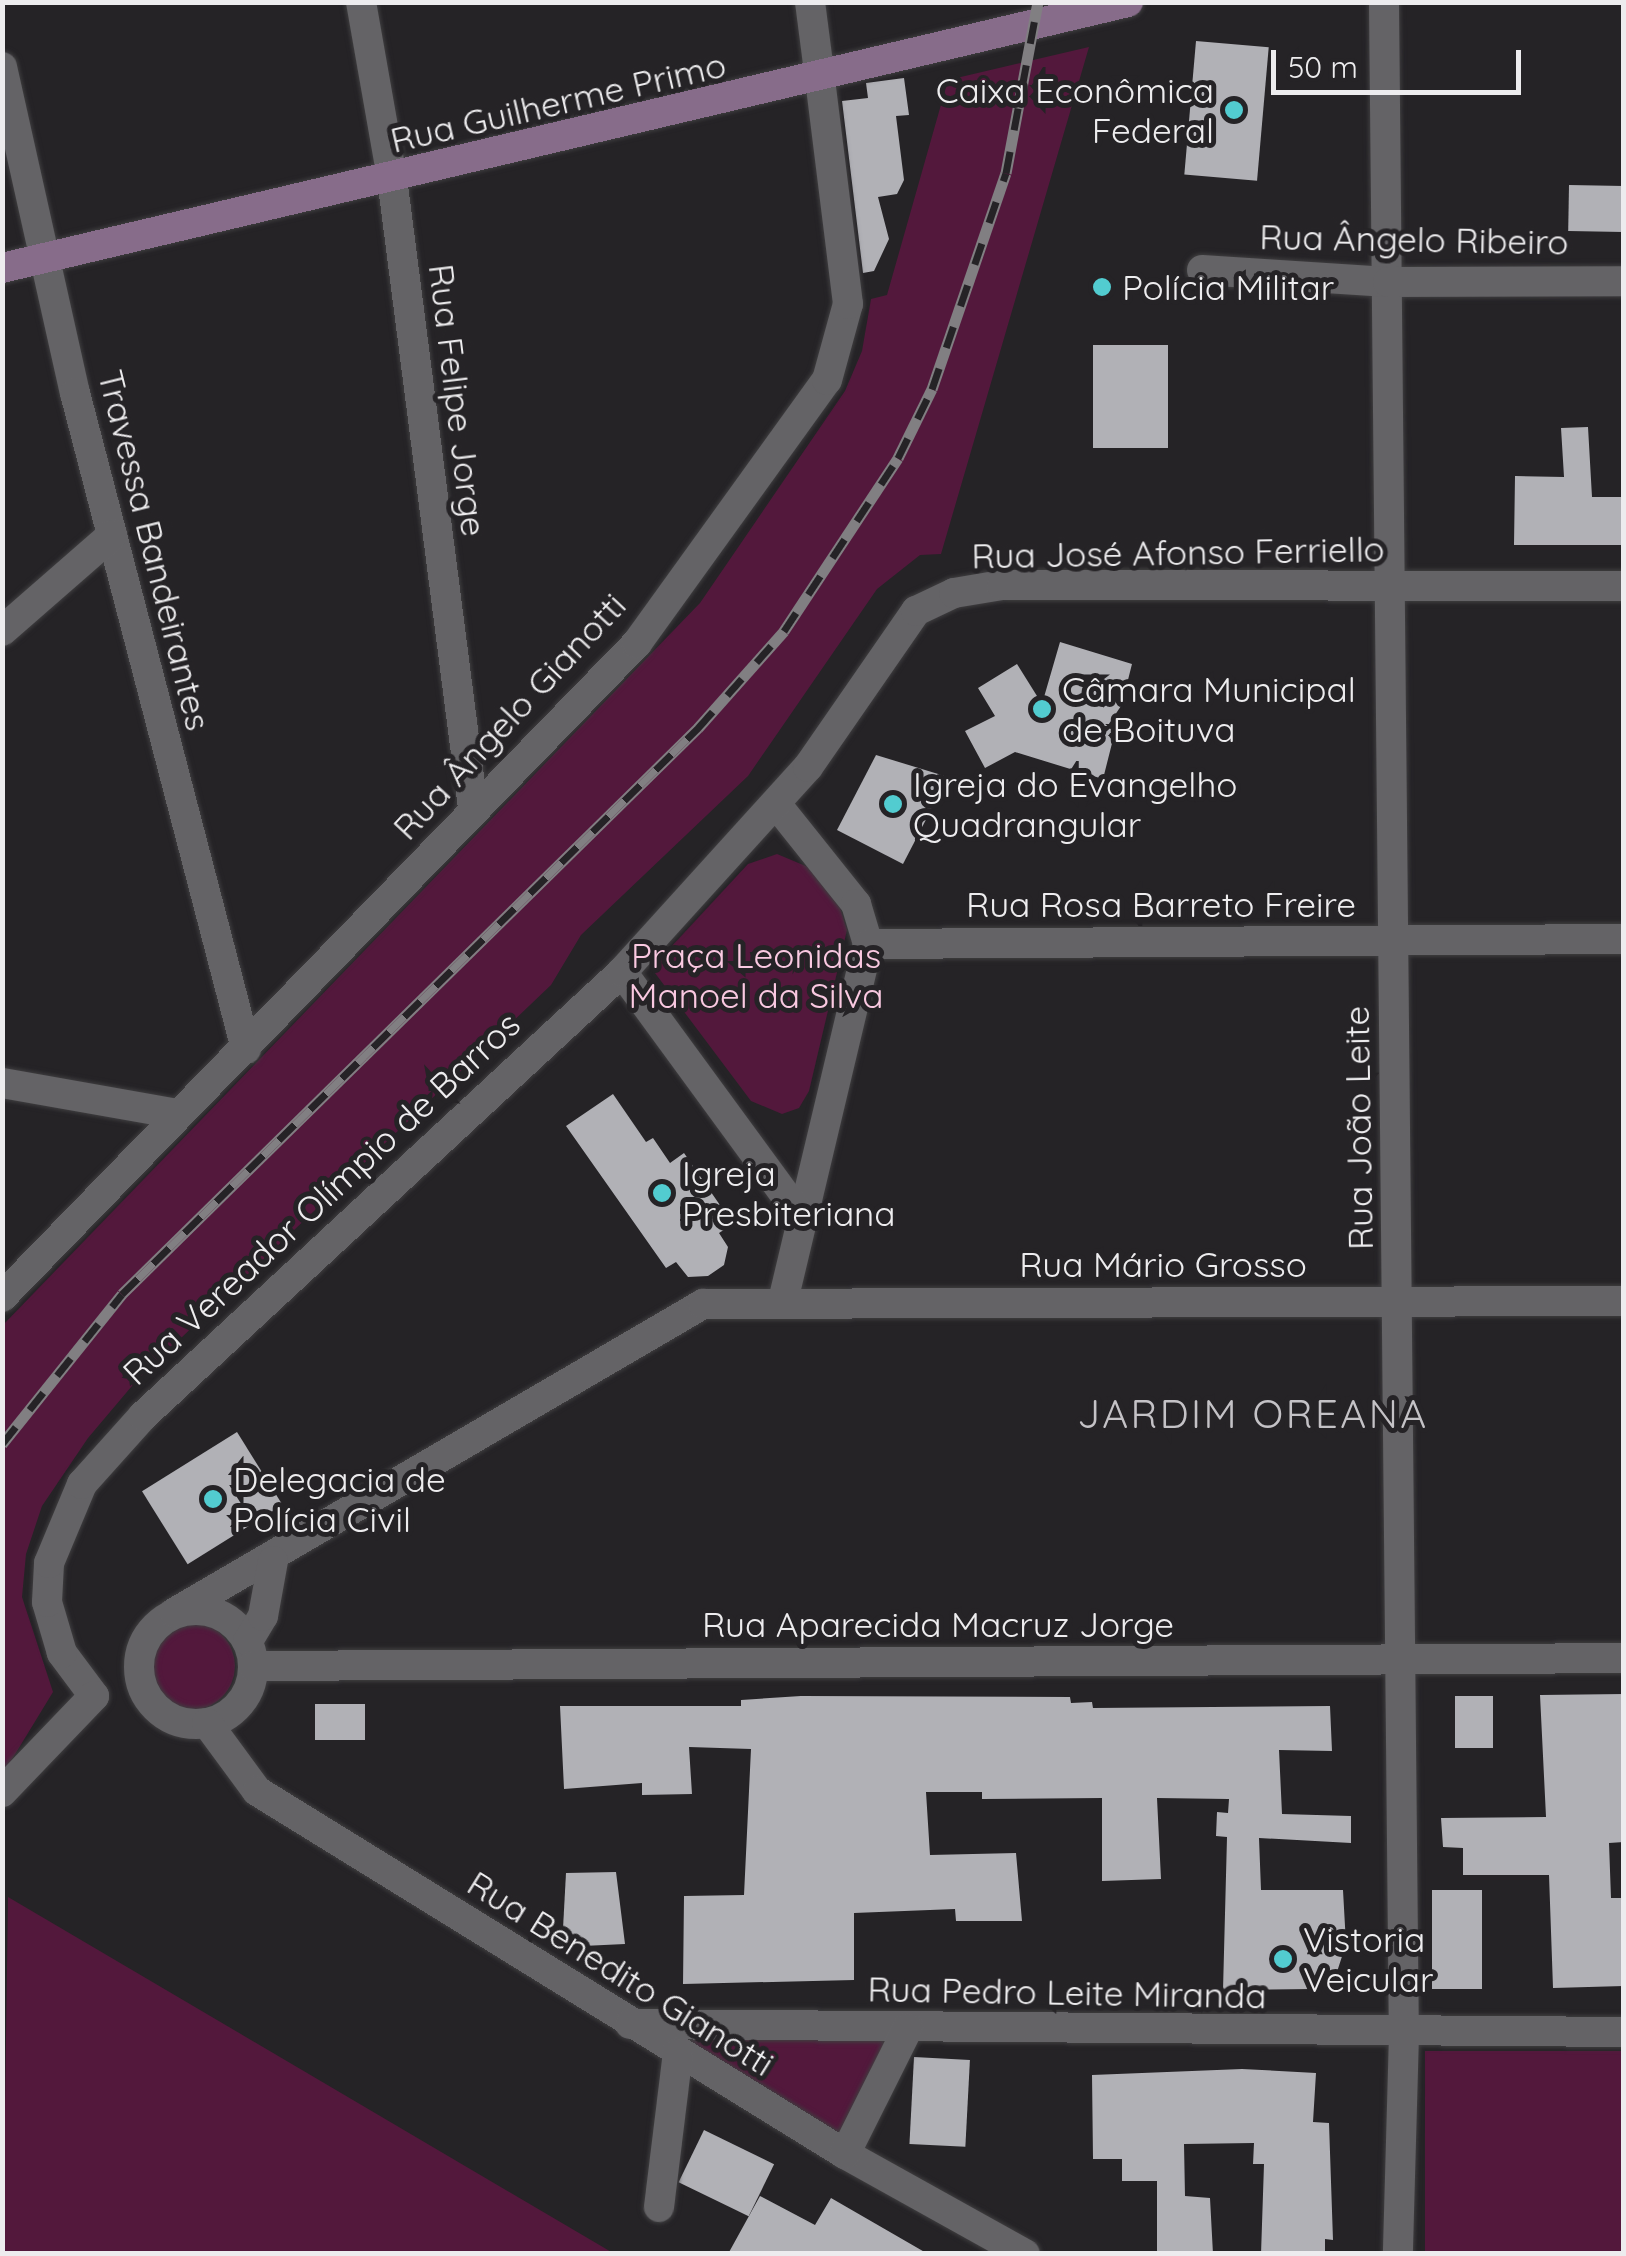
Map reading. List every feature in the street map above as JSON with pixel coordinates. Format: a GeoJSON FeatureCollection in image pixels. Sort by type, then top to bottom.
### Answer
{"type":"FeatureCollection","features":[{"type":"Feature","properties":{"kind":"main road","name":"Rua Guilherme Primo"},"geometry":{"type":"LineString","coordinates":[[2,268],[820,80],[1128,2]]}},
{"type":"Feature","properties":{"kind":"street","name":"Rua Felipe Jorge"},"geometry":{"type":"LineString","coordinates":[[362,2],[392,178],[473,808]]}},
{"type":"Feature","properties":{"kind":"street","name":"Rua Ângelo Gianotti"},"geometry":{"type":"LineString","coordinates":[[2,1297],[636,643],[835,364],[848,304],[810,2]]}},
{"type":"Feature","properties":{"kind":"street","name":"Rua João Leite"},"geometry":{"type":"LineString","coordinates":[[1380,7],[1388,282],[1404,2034],[1398,2254]]}},
{"type":"Feature","properties":{"kind":"street","name":"Travessa Bandeirantes"},"geometry":{"type":"LineString","coordinates":[[2,67],[112,535],[246,1049]]}},
{"type":"Feature","properties":{"kind":"street","name":"Rua Ângelo Ribeiro"},"geometry":{"type":"LineString","coordinates":[[1202,270],[1388,282],[1624,281]]}},
{"type":"Feature","properties":{"kind":"street"},"geometry":{"type":"LineString","coordinates":[[2,630],[112,535]]}},
{"type":"Feature","properties":{"kind":"street","name":"Rua José Afonso Ferriello"},"geometry":{"type":"LineString","coordinates":[[777,804],[898,630],[940,598],[1002,586],[1624,586]]}},
{"type":"Feature","properties":{"kind":"street"},"geometry":{"type":"LineString","coordinates":[[777,804],[856,904],[868,944],[782,1300]]}},
{"type":"Feature","properties":{"kind":"street","name":"Rua Vereador Olímpio de Barros"},"geometry":{"type":"LineString","coordinates":[[94,1696],[62,1653],[47,1602],[49,1563],[82,1484],[143,1416],[622,972],[777,804]]}},
{"type":"Feature","properties":{"kind":"street","name":"Rua Rosa Barreto Freire"},"geometry":{"type":"LineString","coordinates":[[868,944],[1624,939]]}},
{"type":"Feature","properties":{"kind":"street"},"geometry":{"type":"LineString","coordinates":[[622,972],[800,1217]]}},
{"type":"Feature","properties":{"kind":"street"},"geometry":{"type":"LineString","coordinates":[[2,1082],[178,1114]]}},
{"type":"Feature","properties":{"kind":"street","name":"Rua Mário Grosso"},"geometry":{"type":"LineString","coordinates":[[273,1561],[703,1304],[782,1300],[1624,1301]]}},
{"type":"Feature","properties":{"kind":"street"},"geometry":{"type":"LineString","coordinates":[[94,1696],[155,1708],[187,1724],[206,1723],[237,1707],[263,1616],[273,1561]]}},
{"type":"Feature","properties":{"kind":"street"},"geometry":{"type":"LineString","coordinates":[[2,1792],[147,1636],[174,1613],[273,1561]]}},
{"type":"Feature","properties":{"kind":"street"},"geometry":{"type":"LineString","coordinates":[[174,1613],[208,1610],[238,1627],[250,1654]]}},
{"type":"Feature","properties":{"kind":"street"},"geometry":{"type":"LineString","coordinates":[[147,1636],[138,1674],[155,1708]]}},
{"type":"Feature","properties":{"kind":"street","name":"Rua Aparecida Macruz Jorge"},"geometry":{"type":"LineString","coordinates":[[250,1654],[1624,1658]]}},
{"type":"Feature","properties":{"kind":"street","name":"Rua Benedito Gianotti"},"geometry":{"type":"LineString","coordinates":[[206,1723],[257,1791],[845,2154],[1024,2254]]}},
{"type":"Feature","properties":{"kind":"street","name":"Rua Pedro Leite Miranda"},"geometry":{"type":"LineString","coordinates":[[630,2024],[1404,2034],[1624,2032]]}},
{"type":"Feature","properties":{"kind":"street"},"geometry":{"type":"LineString","coordinates":[[845,2154],[908,2028]]}},
{"type":"Feature","properties":{"kind":"street"},"geometry":{"type":"LineString","coordinates":[[659,2207],[678,2053]]}},
{"type":"Feature","properties":{"kind":"green space"},"geometry":{"type":"Polygon","coordinates":[[[1089,47],[941,554],[920,555],[877,589],[748,776],[581,935],[551,985],[137,1380],[88,1438],[42,1506],[26,1554],[22,1597],[53,1692],[3,1774],[3,1325],[700,603],[845,391],[862,351],[871,299],[887,295],[948,80],[1089,47]]]}},
{"type":"Feature","properties":{"kind":"green space","name":"Praça Leonidas Manoel da Silva"},"geometry":{"type":"Polygon","coordinates":[[[777,854],[808,867],[840,908],[847,930],[809,1091],[799,1108],[782,1114],[751,1101],[655,973],[658,961],[748,864],[777,854]]]}},
{"type":"Feature","properties":{"kind":"green space"},"geometry":{"type":"Polygon","coordinates":[[[191,1622],[208,1625],[222,1635],[232,1649],[232,1683],[222,1697],[208,1707],[191,1710],[174,1707],[160,1697],[150,1683],[147,1666],[150,1649],[160,1635],[174,1625],[191,1622]]]}},
{"type":"Feature","properties":{"kind":"green space"},"geometry":{"type":"Polygon","coordinates":[[[8,1897],[613,2253],[3,2253],[8,1897]]]}},
{"type":"Feature","properties":{"kind":"green space"},"geometry":{"type":"Polygon","coordinates":[[[679,2037],[888,2040],[841,2134],[679,2037]]]}},
{"type":"Feature","properties":{"kind":"green space"},"geometry":{"type":"Polygon","coordinates":[[[1425,2051],[1623,2051],[1623,2253],[1425,2253],[1425,2051]]]}},
{"type":"Feature","properties":{"kind":"building","name":"Caixa Econômica Federal"},"geometry":{"type":"Polygon","coordinates":[[[1196,41],[1269,47],[1257,181],[1184,174],[1196,41]]]}},
{"type":"Feature","properties":{"kind":"building"},"geometry":{"type":"Polygon","coordinates":[[[904,78],[909,115],[896,116],[904,180],[897,194],[878,197],[889,239],[874,271],[863,273],[842,101],[868,98],[866,83],[904,78]]]}},
{"type":"Feature","properties":{"kind":"building"},"geometry":{"type":"Polygon","coordinates":[[[1569,185],[1624,186],[1623,232],[1568,231],[1569,185]]]}},
{"type":"Feature","properties":{"kind":"building"},"geometry":{"type":"Polygon","coordinates":[[[1093,345],[1168,345],[1168,448],[1093,448],[1093,345]]]}},
{"type":"Feature","properties":{"kind":"building"},"geometry":{"type":"Polygon","coordinates":[[[1588,427],[1592,497],[1624,497],[1624,545],[1514,545],[1515,476],[1564,477],[1561,428],[1588,427]]]}},
{"type":"Feature","properties":{"kind":"building","name":"Câmara Municipal de Boituva"},"geometry":{"type":"Polygon","coordinates":[[[1060,642],[1132,664],[1103,779],[1015,752],[985,768],[965,731],[995,716],[978,688],[1017,664],[1042,704],[1060,642]]]}},
{"type":"Feature","properties":{"kind":"building","name":"Igreja do Evangelho Quadrangular"},"geometry":{"type":"Polygon","coordinates":[[[876,755],[948,777],[903,864],[837,830],[876,755]]]}},
{"type":"Feature","properties":{"kind":"building","name":"Igreja Presbiteriana"},"geometry":{"type":"Polygon","coordinates":[[[613,1094],[646,1142],[653,1138],[670,1163],[684,1153],[733,1224],[719,1233],[728,1247],[724,1265],[708,1276],[688,1277],[676,1262],[666,1268],[566,1126],[613,1094]]]}},
{"type":"Feature","properties":{"kind":"building","name":"Delegacia de Polícia Civil"},"geometry":{"type":"Polygon","coordinates":[[[237,1432],[283,1505],[188,1564],[142,1491],[237,1432]]]}},
{"type":"Feature","properties":{"kind":"building"},"geometry":{"type":"Polygon","coordinates":[[[1624,1694],[1624,1842],[1609,1843],[1611,1898],[1624,1898],[1624,1986],[1553,1988],[1549,1875],[1463,1875],[1463,1848],[1443,1847],[1441,1818],[1546,1817],[1540,1695],[1624,1694]]]}},
{"type":"Feature","properties":{"kind":"building"},"geometry":{"type":"Polygon","coordinates":[[[801,1696],[1070,1697],[1071,1703],[1092,1702],[1093,1708],[1330,1706],[1332,1751],[1279,1750],[1282,1814],[1351,1816],[1351,1843],[1259,1838],[1261,1890],[1343,1890],[1346,1944],[1336,1975],[1312,1989],[1223,1990],[1227,1837],[1216,1836],[1217,1812],[1228,1813],[1229,1799],[1157,1798],[1161,1879],[1102,1881],[1102,1798],[982,1799],[982,1792],[926,1792],[930,1855],[1016,1853],[1022,1921],[956,1921],[955,1909],[854,1913],[854,1980],[683,1984],[684,1896],[744,1895],[751,1749],[689,1747],[692,1794],[642,1795],[642,1783],[564,1789],[560,1706],[741,1706],[741,1700],[801,1696]]]}},
{"type":"Feature","properties":{"kind":"building"},"geometry":{"type":"Polygon","coordinates":[[[1455,1696],[1493,1696],[1493,1748],[1455,1748],[1455,1696]]]}},
{"type":"Feature","properties":{"kind":"building"},"geometry":{"type":"Polygon","coordinates":[[[315,1704],[365,1704],[365,1740],[315,1740],[315,1704]]]}},
{"type":"Feature","properties":{"kind":"building"},"geometry":{"type":"Polygon","coordinates":[[[616,1872],[625,1944],[562,1947],[566,1873],[616,1872]]]}},
{"type":"Feature","properties":{"kind":"building"},"geometry":{"type":"Polygon","coordinates":[[[1432,1890],[1482,1890],[1482,1989],[1432,1989],[1432,1890]]]}},
{"type":"Feature","properties":{"kind":"building"},"geometry":{"type":"Polygon","coordinates":[[[914,2057],[970,2060],[965,2147],[909,2144],[914,2057]]]}},
{"type":"Feature","properties":{"kind":"building"},"geometry":{"type":"Polygon","coordinates":[[[1242,2069],[1316,2073],[1313,2122],[1329,2123],[1333,2240],[1325,2239],[1325,2254],[1261,2254],[1264,2164],[1253,2164],[1254,2143],[1184,2144],[1185,2196],[1210,2198],[1213,2254],[1157,2254],[1157,2181],[1122,2181],[1122,2159],[1093,2159],[1092,2075],[1242,2069]]]}},
{"type":"Feature","properties":{"kind":"building"},"geometry":{"type":"Polygon","coordinates":[[[704,2130],[774,2164],[749,2216],[679,2182],[704,2130]]]}},
{"type":"Feature","properties":{"kind":"building"},"geometry":{"type":"Polygon","coordinates":[[[760,2196],[815,2225],[831,2198],[928,2254],[728,2254],[760,2196]]]}},
{"type":"Feature","properties":{"kind":"railway"},"geometry":{"type":"LineString","coordinates":[[2,1444],[122,1294],[698,728],[784,631],[898,458],[932,389],[1006,173],[1038,2]]}},
{"type":"Feature","properties":{"kind":"place","name":"Caixa Econômica Federal"},"geometry":{"type":"Point","coordinates":[1234,110]}},
{"type":"Feature","properties":{"kind":"place","name":"Polícia Militar"},"geometry":{"type":"Point","coordinates":[1102,287]}},
{"type":"Feature","properties":{"kind":"place","name":"Câmara Municipal de Boituva"},"geometry":{"type":"Point","coordinates":[1042,709]}},
{"type":"Feature","properties":{"kind":"place","name":"Igreja do Evangelho Quadrangular"},"geometry":{"type":"Point","coordinates":[893,804]}},
{"type":"Feature","properties":{"kind":"place","name":"Igreja Presbiteriana"},"geometry":{"type":"Point","coordinates":[662,1193]}},
{"type":"Feature","properties":{"kind":"place","name":"Delegacia de Polícia Civil"},"geometry":{"type":"Point","coordinates":[213,1499]}},
{"type":"Feature","properties":{"kind":"place","name":"Vistoria Veicular"},"geometry":{"type":"Point","coordinates":[1283,1959]}},
{"type":"Feature","properties":{"kind":"district","name":"JARDIM OREANA"},"geometry":{"type":"Point","coordinates":[1253,1413]}}]}
